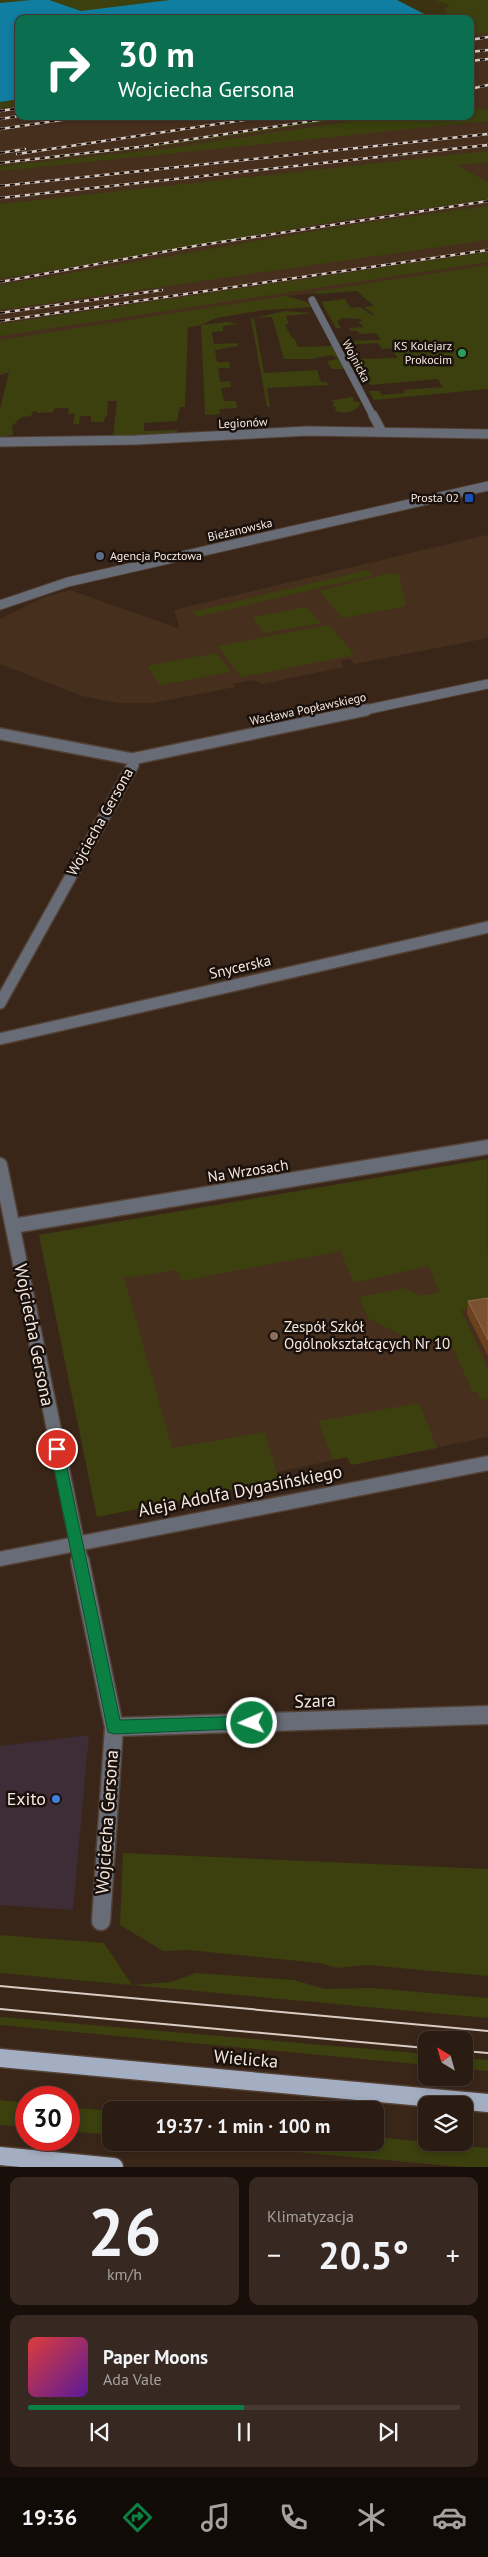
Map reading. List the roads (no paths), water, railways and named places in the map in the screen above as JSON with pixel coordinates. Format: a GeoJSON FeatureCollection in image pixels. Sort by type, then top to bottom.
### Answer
{"type":"FeatureCollection","features":[{"type":"Feature","properties":{"kind":"main road","name":"Wielicka"},"geometry":{"type":"LineString","coordinates":[[0,2058],[488,2103]]}},
{"type":"Feature","properties":{"kind":"main road"},"geometry":{"type":"LineString","coordinates":[[0,2156],[114,2167]]}},
{"type":"Feature","properties":{"kind":"street","name":"Wojnicka"},"geometry":{"type":"LineString","coordinates":[[312,300],[382,432]]}},
{"type":"Feature","properties":{"kind":"street","name":"Legionów"},"geometry":{"type":"LineString","coordinates":[[0,442],[136,440],[308,431],[488,434]]}},
{"type":"Feature","properties":{"kind":"street","name":"Bieżanowska"},"geometry":{"type":"LineString","coordinates":[[0,605],[33,592],[68,582],[488,486]]}},
{"type":"Feature","properties":{"kind":"street","name":"Wacława Popławskiego"},"geometry":{"type":"LineString","coordinates":[[132,759],[488,684]]}},
{"type":"Feature","properties":{"kind":"street","name":"Wojciecha Gersona"},"geometry":{"type":"LineString","coordinates":[[0,734],[132,759],[133,764],[0,1003]]}},
{"type":"Feature","properties":{"kind":"street","name":"Snycerska"},"geometry":{"type":"LineString","coordinates":[[0,1039],[488,927]]}},
{"type":"Feature","properties":{"kind":"street","name":"Na Wrzosach"},"geometry":{"type":"LineString","coordinates":[[13,1226],[488,1147]]}},
{"type":"Feature","properties":{"kind":"street","name":"Wojciecha Gersona"},"geometry":{"type":"LineString","coordinates":[[0,1165],[75,1544],[114,1727],[101,1921]]}},
{"type":"Feature","properties":{"kind":"street","name":"Aleja Adolfa Dygasińskiego"},"geometry":{"type":"LineString","coordinates":[[0,1559],[488,1464]]}},
{"type":"Feature","properties":{"kind":"street","name":"Szara"},"geometry":{"type":"LineString","coordinates":[[114,1727],[488,1715]]}},
{"type":"Feature","properties":{"kind":"water"},"geometry":{"type":"Polygon","coordinates":[[[49,0],[81,11],[170,0],[397,0],[426,15],[15,15],[15,100],[0,102],[0,3],[49,0]]]}},
{"type":"Feature","properties":{"kind":"tram line"},"geometry":{"type":"LineString","coordinates":[[0,1986],[488,2031]]}},
{"type":"Feature","properties":{"kind":"tram line"},"geometry":{"type":"LineString","coordinates":[[0,2009],[418,2047]]}},
{"type":"Feature","properties":{"kind":"tram line"},"geometry":{"type":"LineString","coordinates":[[473,2052],[488,2053]]}},
{"type":"Feature","properties":{"kind":"railway"},"geometry":{"type":"LineString","coordinates":[[474,39],[488,37]]}},
{"type":"Feature","properties":{"kind":"railway"},"geometry":{"type":"LineString","coordinates":[[474,52],[488,50]]}},
{"type":"Feature","properties":{"kind":"railway"},"geometry":{"type":"LineString","coordinates":[[474,61],[488,59]]}},
{"type":"Feature","properties":{"kind":"railway"},"geometry":{"type":"LineString","coordinates":[[474,88],[488,85]]}},
{"type":"Feature","properties":{"kind":"railway"},"geometry":{"type":"LineString","coordinates":[[0,111],[15,109]]}},
{"type":"Feature","properties":{"kind":"railway"},"geometry":{"type":"LineString","coordinates":[[0,119],[15,117]]}},
{"type":"Feature","properties":{"kind":"railway"},"geometry":{"type":"LineString","coordinates":[[0,129],[62,120]]}},
{"type":"Feature","properties":{"kind":"railway"},"geometry":{"type":"LineString","coordinates":[[17,154],[244,120]]}},
{"type":"Feature","properties":{"kind":"railway"},"geometry":{"type":"LineString","coordinates":[[0,163],[139,147],[319,120]]}},
{"type":"Feature","properties":{"kind":"railway"},"geometry":{"type":"LineString","coordinates":[[0,186],[488,134]]}},
{"type":"Feature","properties":{"kind":"railway"},"geometry":{"type":"LineString","coordinates":[[0,198],[488,145]]}},
{"type":"Feature","properties":{"kind":"railway"},"geometry":{"type":"LineString","coordinates":[[0,153],[25,149]]}},
{"type":"Feature","properties":{"kind":"railway"},"geometry":{"type":"LineString","coordinates":[[0,282],[195,246],[488,201]]}},
{"type":"Feature","properties":{"kind":"railway"},"geometry":{"type":"LineString","coordinates":[[0,321],[488,250]]}},
{"type":"Feature","properties":{"kind":"railway"},"geometry":{"type":"LineString","coordinates":[[0,313],[162,290]]}},
{"type":"Feature","properties":{"kind":"place","name":"KS Kolejarz Prokocim"},"geometry":{"type":"Point","coordinates":[462,353]}},
{"type":"Feature","properties":{"kind":"place","name":"Prosta 02"},"geometry":{"type":"Point","coordinates":[469,498]}},
{"type":"Feature","properties":{"kind":"place","name":"Agencja Pocztowa"},"geometry":{"type":"Point","coordinates":[100,556]}},
{"type":"Feature","properties":{"kind":"place","name":"Zespół Szkół Ogólnokształcących Nr 10"},"geometry":{"type":"Point","coordinates":[274,1336]}},
{"type":"Feature","properties":{"kind":"place","name":"Exito"},"geometry":{"type":"Point","coordinates":[56,1799]}}]}
